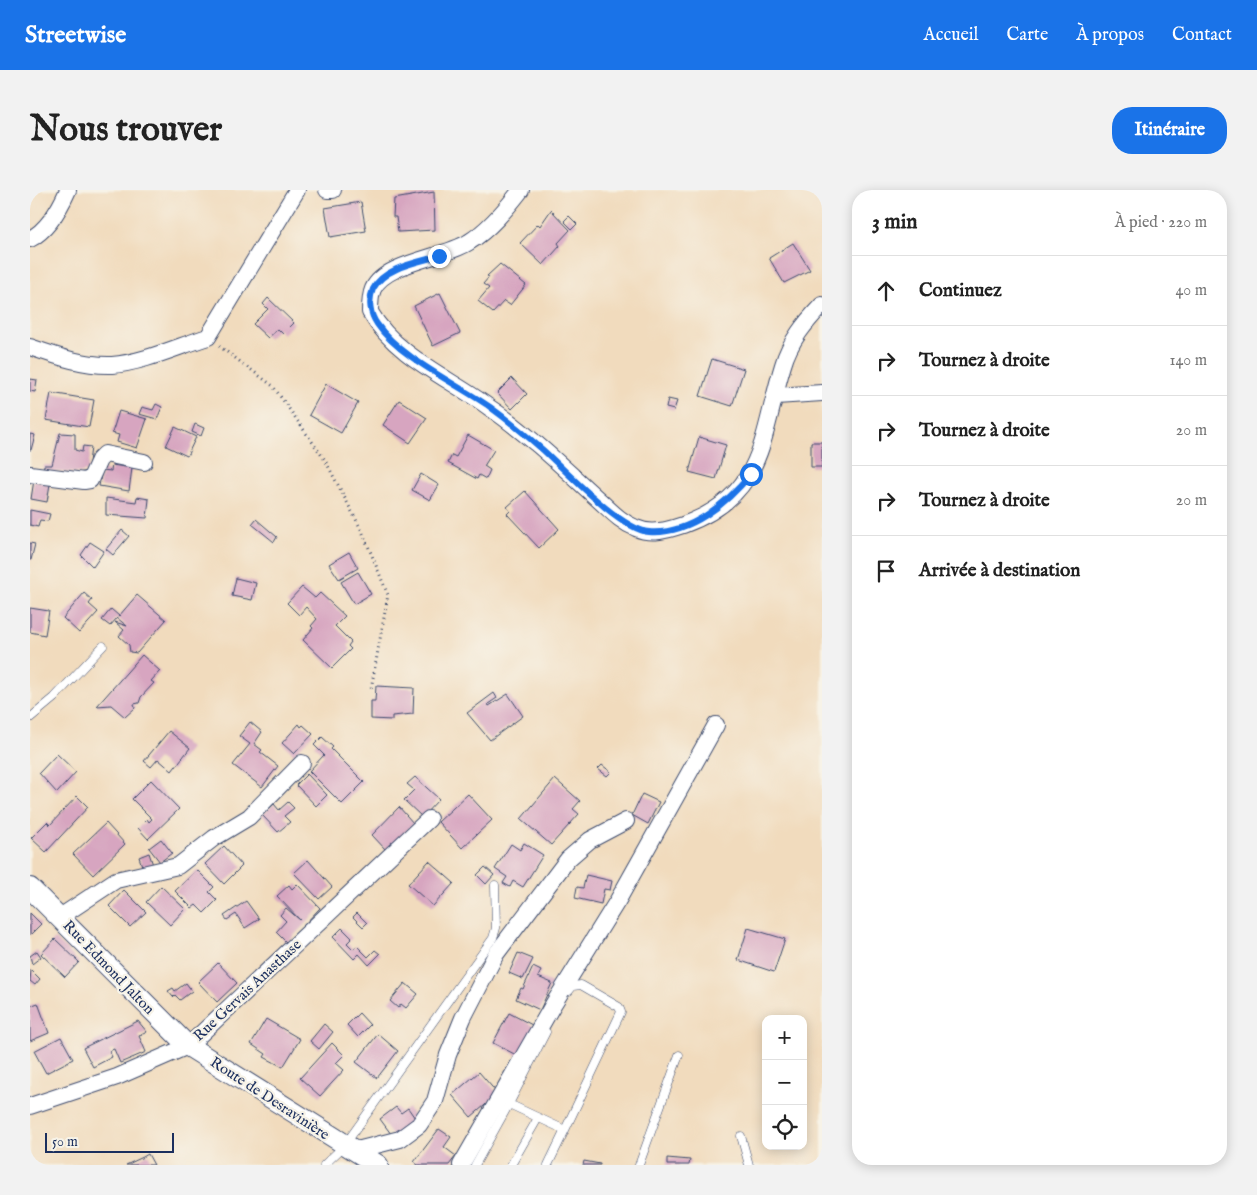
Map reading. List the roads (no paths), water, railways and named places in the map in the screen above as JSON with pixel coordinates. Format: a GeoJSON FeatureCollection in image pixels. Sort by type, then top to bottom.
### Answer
{"type":"FeatureCollection","features":[{"type":"Feature","properties":{"kind":"street"},"geometry":{"type":"LineString","coordinates":[[30,240],[36,236],[59,210],[68,190]]}},
{"type":"Feature","properties":{"kind":"street"},"geometry":{"type":"LineString","coordinates":[[30,346],[86,363],[112,365],[129,362],[208,337],[297,190]]}},
{"type":"Feature","properties":{"kind":"street"},"geometry":{"type":"LineString","coordinates":[[327,190],[333,190]]}},
{"type":"Feature","properties":{"kind":"street"},"geometry":{"type":"LineString","coordinates":[[521,190],[508,207],[470,242],[439,256],[400,268],[383,277],[373,288],[370,312],[391,341],[490,407],[538,446],[617,517],[636,528],[648,532],[667,531],[700,519],[733,495],[751,474],[764,444],[783,363],[801,327],[822,305]]}},
{"type":"Feature","properties":{"kind":"street"},"geometry":{"type":"LineString","coordinates":[[776,396],[822,393]]}},
{"type":"Feature","properties":{"kind":"street"},"geometry":{"type":"LineString","coordinates":[[30,474],[84,481],[90,480],[99,460],[105,454],[144,462]]}},
{"type":"Feature","properties":{"kind":"street"},"geometry":{"type":"LineString","coordinates":[[461,1165],[554,1003],[618,900],[716,725]]}},
{"type":"Feature","properties":{"kind":"street"},"geometry":{"type":"LineString","coordinates":[[60,917],[116,880],[178,866],[214,838],[249,817],[302,763]]}},
{"type":"Feature","properties":{"kind":"street","name":"Rue Gervais Anasthase"},"geometry":{"type":"LineString","coordinates":[[30,1106],[117,1077],[188,1046],[429,819]]}},
{"type":"Feature","properties":{"kind":"street"},"geometry":{"type":"LineString","coordinates":[[348,1148],[400,1139],[419,1125],[435,1101],[448,1055],[459,1027],[496,954],[568,859],[590,840],[626,820]]}},
{"type":"Feature","properties":{"kind":"street","name":"Rue Edmond Jalton"},"geometry":{"type":"LineString","coordinates":[[30,888],[188,1046]]}},
{"type":"Feature","properties":{"kind":"street","name":"Route de Desravinière"},"geometry":{"type":"LineString","coordinates":[[188,1046],[348,1148],[378,1165]]}},
{"type":"Feature","properties":{"kind":"lane"},"geometry":{"type":"LineString","coordinates":[[30,718],[54,698],[103,646]]}},
{"type":"Feature","properties":{"kind":"lane"},"geometry":{"type":"LineString","coordinates":[[324,1165],[348,1148],[493,938],[496,928],[495,885]]}},
{"type":"Feature","properties":{"kind":"lane"},"geometry":{"type":"LineString","coordinates":[[475,1165],[570,990],[573,986],[580,984],[619,1007],[621,1012],[548,1165]]}},
{"type":"Feature","properties":{"kind":"lane"},"geometry":{"type":"LineString","coordinates":[[639,1165],[679,1055]]}},
{"type":"Feature","properties":{"kind":"lane"},"geometry":{"type":"LineString","coordinates":[[509,1104],[565,1130]]}},
{"type":"Feature","properties":{"kind":"lane"},"geometry":{"type":"LineString","coordinates":[[512,1165],[538,1118]]}},
{"type":"Feature","properties":{"kind":"lane"},"geometry":{"type":"LineString","coordinates":[[741,1136],[749,1165]]}}]}
